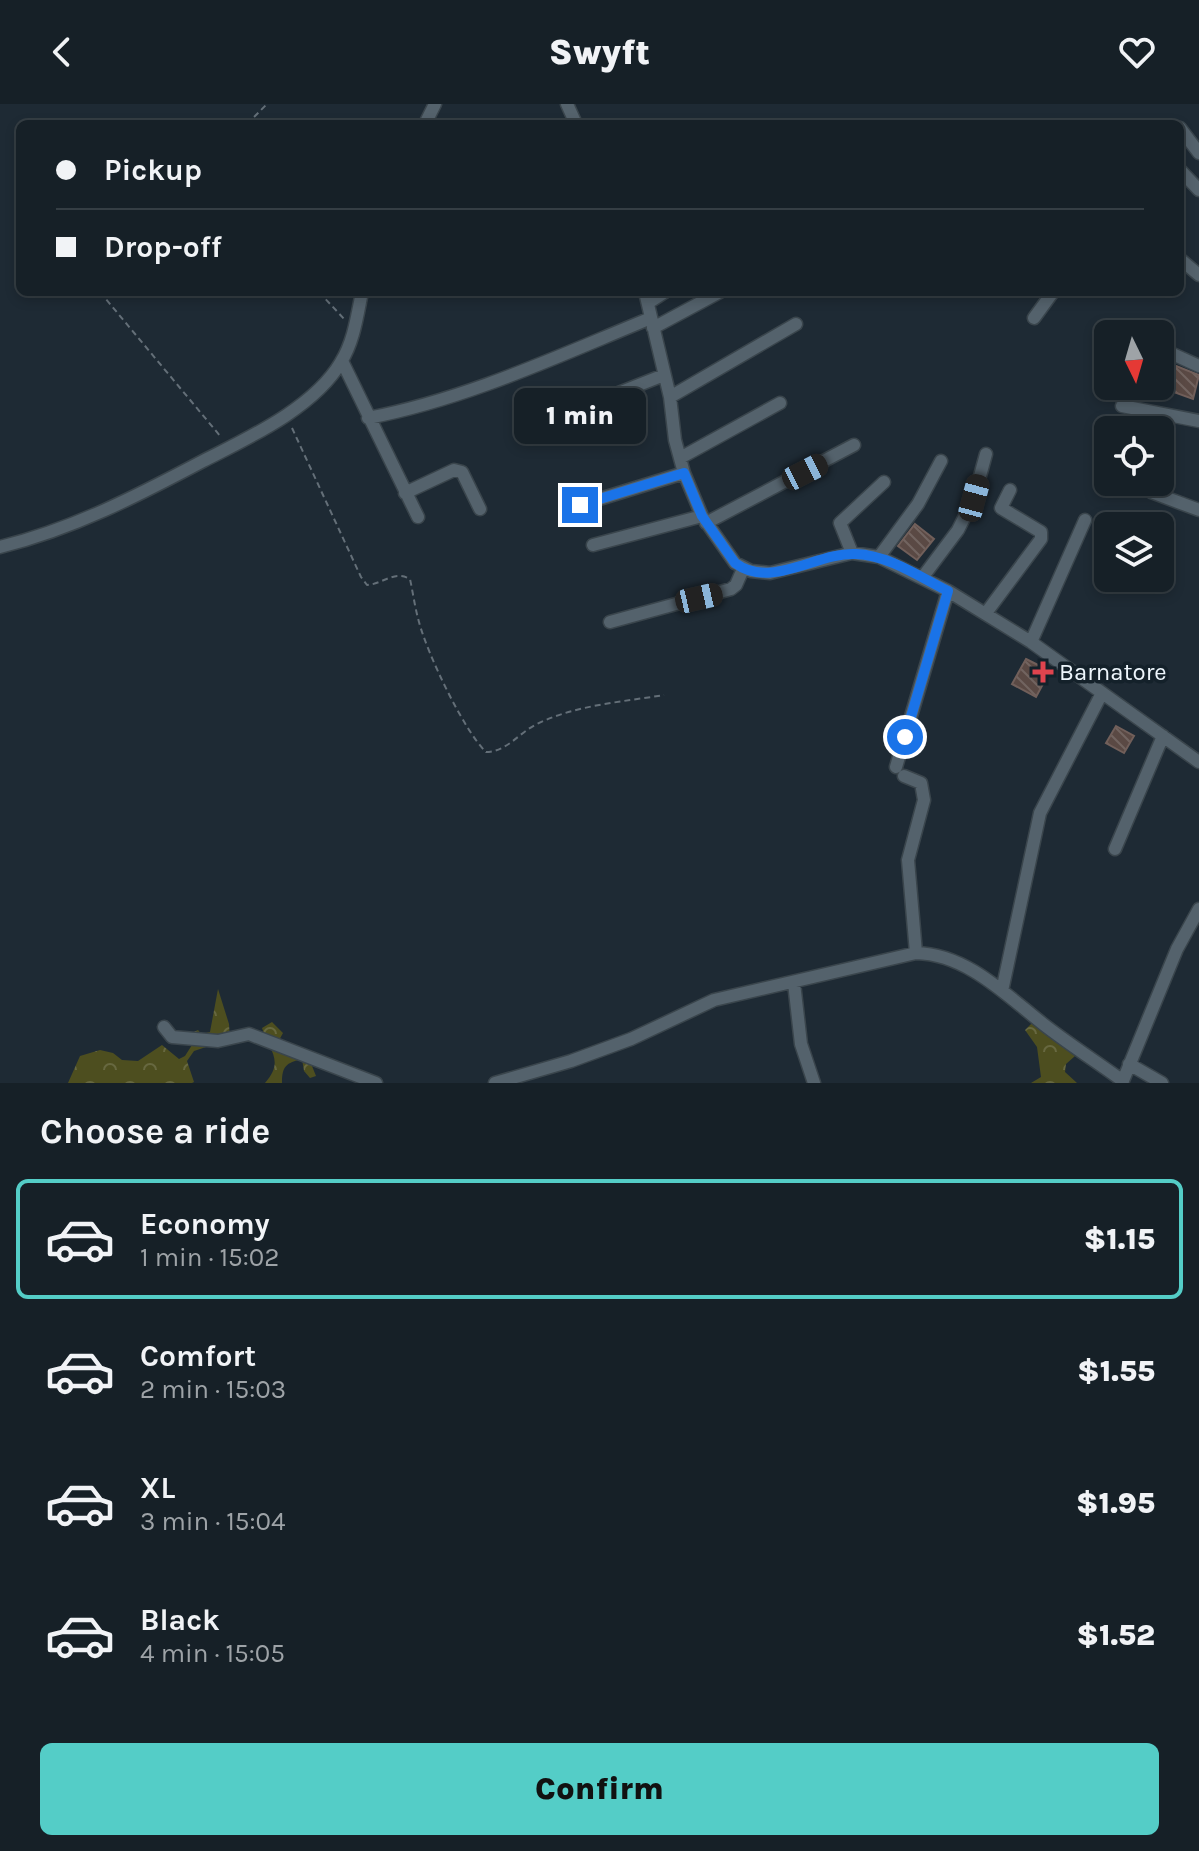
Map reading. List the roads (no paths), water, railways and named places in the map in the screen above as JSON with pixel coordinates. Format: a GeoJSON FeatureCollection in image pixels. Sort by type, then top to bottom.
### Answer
{"type":"FeatureCollection","features":[{"type":"Feature","properties":{"kind":"street"},"geometry":{"type":"LineString","coordinates":[[1184,133],[1199,153]]}},
{"type":"Feature","properties":{"kind":"street"},"geometry":{"type":"LineString","coordinates":[[1184,174],[1199,190]]}},
{"type":"Feature","properties":{"kind":"street"},"geometry":{"type":"LineString","coordinates":[[1184,185],[1199,200]]}},
{"type":"Feature","properties":{"kind":"street"},"geometry":{"type":"LineString","coordinates":[[0,547],[33,539],[84,520],[286,416],[326,381],[342,361],[355,331],[361,296]]}},
{"type":"Feature","properties":{"kind":"street"},"geometry":{"type":"LineString","coordinates":[[368,418],[468,391],[652,323],[711,296]]}},
{"type":"Feature","properties":{"kind":"street"},"geometry":{"type":"LineString","coordinates":[[1034,318],[1050,296]]}},
{"type":"Feature","properties":{"kind":"street"},"geometry":{"type":"LineString","coordinates":[[647,298],[684,473],[704,519],[735,563],[743,569],[770,573],[852,553],[879,557],[986,613],[1199,762]]}},
{"type":"Feature","properties":{"kind":"street"},"geometry":{"type":"LineString","coordinates":[[670,397],[796,324]]}},
{"type":"Feature","properties":{"kind":"street"},"geometry":{"type":"LineString","coordinates":[[1174,355],[1199,366]]}},
{"type":"Feature","properties":{"kind":"street"},"geometry":{"type":"LineString","coordinates":[[342,361],[418,517]]}},
{"type":"Feature","properties":{"kind":"street"},"geometry":{"type":"LineString","coordinates":[[530,428],[664,375]]}},
{"type":"Feature","properties":{"kind":"street"},"geometry":{"type":"LineString","coordinates":[[680,458],[780,403]]}},
{"type":"Feature","properties":{"kind":"street"},"geometry":{"type":"LineString","coordinates":[[1122,406],[1199,421]]}},
{"type":"Feature","properties":{"kind":"street"},"geometry":{"type":"LineString","coordinates":[[593,545],[704,519],[854,445]]}},
{"type":"Feature","properties":{"kind":"street"},"geometry":{"type":"LineString","coordinates":[[922,578],[958,530],[969,508],[986,454]]}},
{"type":"Feature","properties":{"kind":"street"},"geometry":{"type":"LineString","coordinates":[[879,557],[918,504],[941,461]]}},
{"type":"Feature","properties":{"kind":"street"},"geometry":{"type":"LineString","coordinates":[[405,493],[454,470],[462,472],[480,509]]}},
{"type":"Feature","properties":{"kind":"street"},"geometry":{"type":"LineString","coordinates":[[580,505],[684,473]]}},
{"type":"Feature","properties":{"kind":"street"},"geometry":{"type":"LineString","coordinates":[[852,553],[840,523],[884,482]]}},
{"type":"Feature","properties":{"kind":"street"},"geometry":{"type":"LineString","coordinates":[[986,613],[1041,539],[1041,532],[1001,508],[1010,490]]}},
{"type":"Feature","properties":{"kind":"street"},"geometry":{"type":"LineString","coordinates":[[1162,496],[1199,510]]}},
{"type":"Feature","properties":{"kind":"street"},"geometry":{"type":"LineString","coordinates":[[1031,642],[1085,520]]}},
{"type":"Feature","properties":{"kind":"street"},"geometry":{"type":"LineString","coordinates":[[610,622],[731,589],[743,569]]}},
{"type":"Feature","properties":{"kind":"street"},"geometry":{"type":"LineString","coordinates":[[916,953],[908,860],[924,800],[921,783],[900,772],[948,591]]}},
{"type":"Feature","properties":{"kind":"street"},"geometry":{"type":"LineString","coordinates":[[1002,991],[1040,813],[1102,693]]}},
{"type":"Feature","properties":{"kind":"street"},"geometry":{"type":"LineString","coordinates":[[1115,849],[1163,736]]}},
{"type":"Feature","properties":{"kind":"street"},"geometry":{"type":"LineString","coordinates":[[495,1083],[571,1061],[631,1039],[714,1000],[916,953],[933,954],[963,965],[1122,1082],[1177,949],[1199,909]]}},
{"type":"Feature","properties":{"kind":"street"},"geometry":{"type":"LineString","coordinates":[[794,983],[801,1044],[814,1083]]}},
{"type":"Feature","properties":{"kind":"street"},"geometry":{"type":"LineString","coordinates":[[164,1027],[172,1037],[203,1040],[218,1041],[249,1034],[376,1083]]}},
{"type":"Feature","properties":{"kind":"street"},"geometry":{"type":"LineString","coordinates":[[1129,1064],[1162,1083]]}},
{"type":"Feature","properties":{"kind":"place","name":"Barnatore"},"geometry":{"type":"Point","coordinates":[1043,672]}}]}
